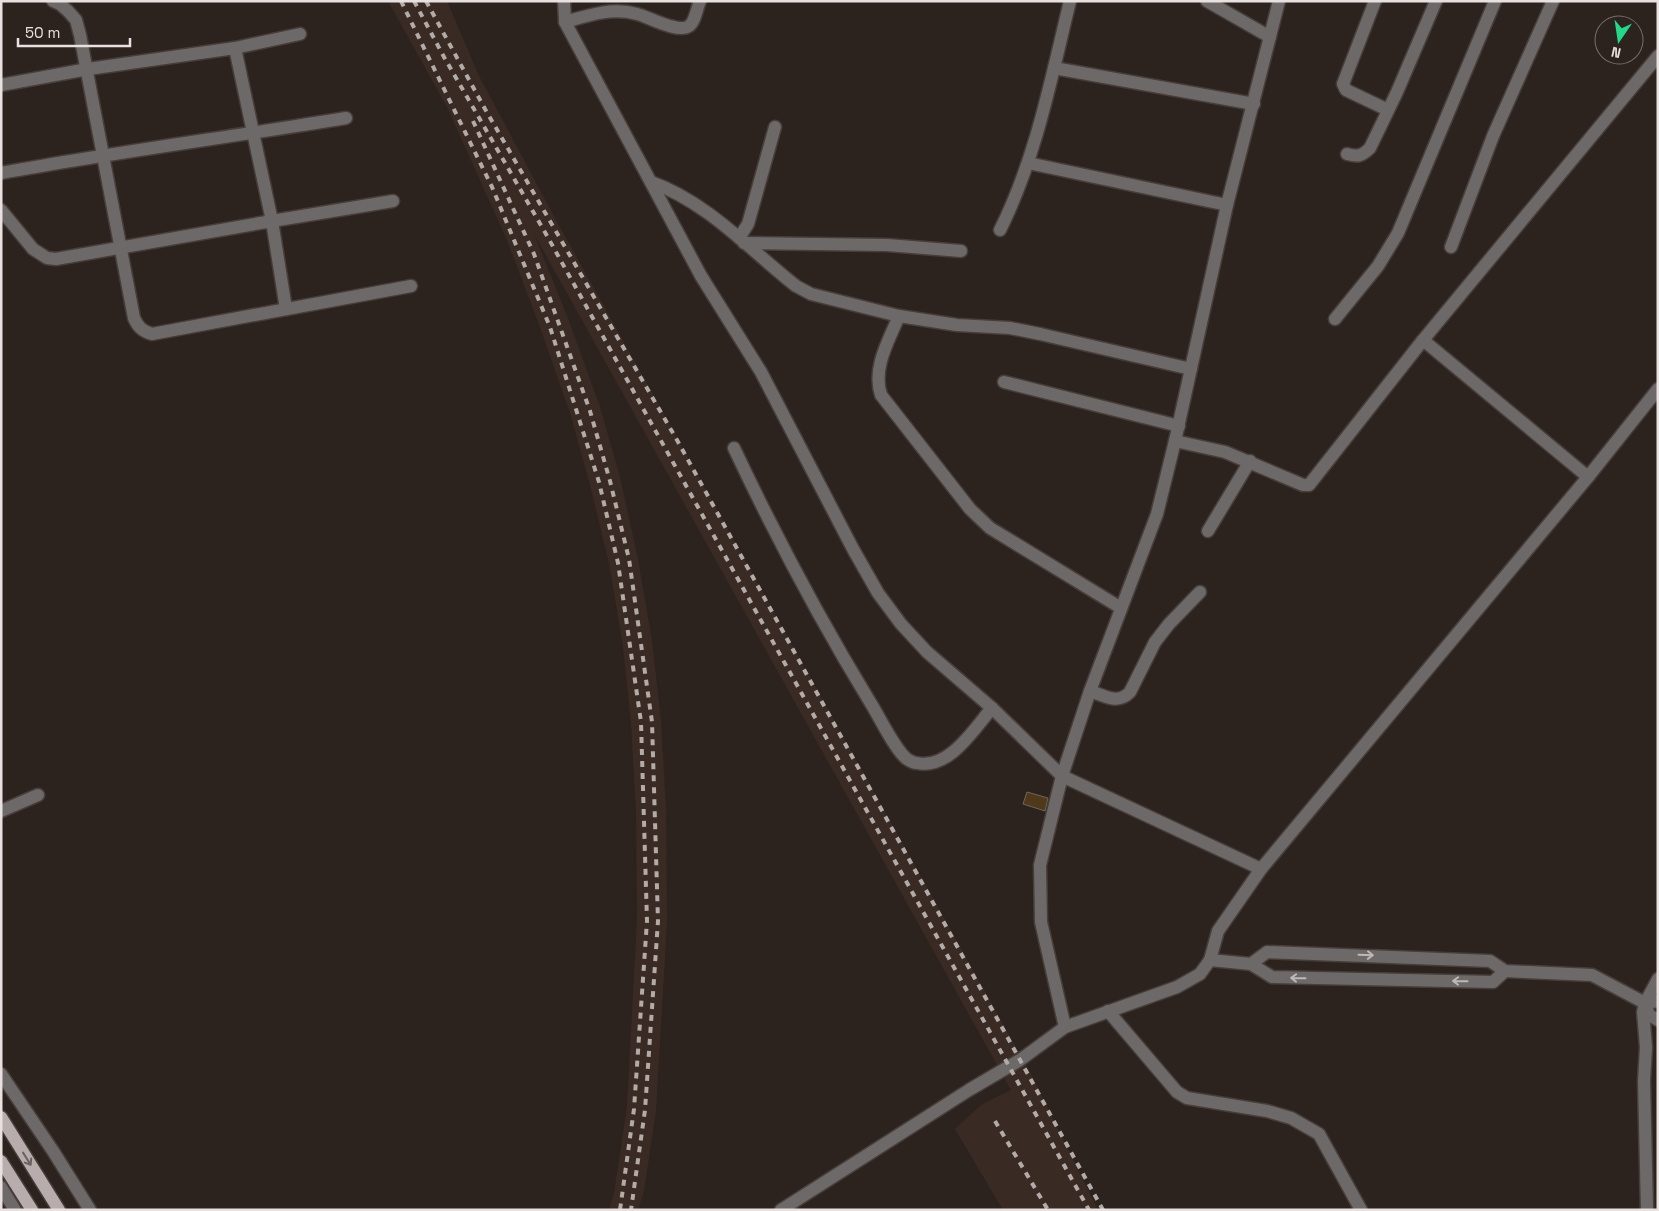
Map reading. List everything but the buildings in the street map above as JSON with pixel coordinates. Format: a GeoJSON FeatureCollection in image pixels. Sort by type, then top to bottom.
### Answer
{"type":"FeatureCollection","features":[{"type":"Feature","properties":{"kind":"main road"},"geometry":{"type":"LineString","coordinates":[[1,1117],[59,1210]]}},
{"type":"Feature","properties":{"kind":"main road"},"geometry":{"type":"LineString","coordinates":[[1,1161],[32,1210]]}},
{"type":"Feature","properties":{"kind":"street"},"geometry":{"type":"LineString","coordinates":[[56,2],[74,1]]}},
{"type":"Feature","properties":{"kind":"street"},"geometry":{"type":"LineString","coordinates":[[564,1],[565,22],[701,276],[761,372],[853,549],[878,593],[900,624],[927,652],[992,708],[1062,776],[1261,869]]}},
{"type":"Feature","properties":{"kind":"street"},"geometry":{"type":"LineString","coordinates":[[565,22],[598,12],[622,11],[637,14],[673,27],[683,28],[689,26],[692,22],[700,1]]}},
{"type":"Feature","properties":{"kind":"street"},"geometry":{"type":"LineString","coordinates":[[1000,230],[1016,200],[1038,135],[1070,1]]}},
{"type":"Feature","properties":{"kind":"street"},"geometry":{"type":"LineString","coordinates":[[1207,1],[1270,37]]}},
{"type":"Feature","properties":{"kind":"street"},"geometry":{"type":"LineString","coordinates":[[1065,1027],[1040,922],[1040,865],[1062,776],[1090,691],[1157,514],[1179,426],[1227,206],[1280,1]]}},
{"type":"Feature","properties":{"kind":"street"},"geometry":{"type":"LineString","coordinates":[[1374,1],[1343,84],[1346,90],[1388,110]]}},
{"type":"Feature","properties":{"kind":"street"},"geometry":{"type":"LineString","coordinates":[[1347,154],[1363,155],[1370,148],[1436,1]]}},
{"type":"Feature","properties":{"kind":"street"},"geometry":{"type":"LineString","coordinates":[[1335,319],[1378,266],[1398,233],[1495,1]]}},
{"type":"Feature","properties":{"kind":"street"},"geometry":{"type":"LineString","coordinates":[[1451,247],[1494,136],[1553,1]]}},
{"type":"Feature","properties":{"kind":"street"},"geometry":{"type":"LineString","coordinates":[[56,2],[76,20],[87,64],[134,318],[138,327],[144,332],[152,334],[411,286]]}},
{"type":"Feature","properties":{"kind":"street"},"geometry":{"type":"LineString","coordinates":[[1,85],[87,64],[235,48],[300,34]]}},
{"type":"Feature","properties":{"kind":"street"},"geometry":{"type":"LineString","coordinates":[[235,48],[272,221],[286,309]]}},
{"type":"Feature","properties":{"kind":"street"},"geometry":{"type":"LineString","coordinates":[[1175,441],[1225,452],[1303,485],[1309,485],[1424,340],[1658,56]]}},
{"type":"Feature","properties":{"kind":"street"},"geometry":{"type":"LineString","coordinates":[[1054,68],[1254,104]]}},
{"type":"Feature","properties":{"kind":"street"},"geometry":{"type":"LineString","coordinates":[[1,173],[103,155],[346,118]]}},
{"type":"Feature","properties":{"kind":"street"},"geometry":{"type":"LineString","coordinates":[[742,240],[775,127]]}},
{"type":"Feature","properties":{"kind":"street"},"geometry":{"type":"LineString","coordinates":[[1028,163],[1227,206]]}},
{"type":"Feature","properties":{"kind":"street"},"geometry":{"type":"LineString","coordinates":[[651,182],[685,198],[742,240],[796,286],[811,294],[899,316],[957,325],[1010,328],[1191,369]]}},
{"type":"Feature","properties":{"kind":"street"},"geometry":{"type":"LineString","coordinates":[[1,210],[34,249],[47,258],[56,259],[393,201]]}},
{"type":"Feature","properties":{"kind":"street"},"geometry":{"type":"LineString","coordinates":[[742,240],[887,245],[961,251]]}},
{"type":"Feature","properties":{"kind":"street"},"geometry":{"type":"LineString","coordinates":[[899,316],[881,359],[878,385],[881,394],[970,509],[990,528],[1121,608]]}},
{"type":"Feature","properties":{"kind":"street"},"geometry":{"type":"LineString","coordinates":[[1424,340],[1588,477]]}},
{"type":"Feature","properties":{"kind":"street"},"geometry":{"type":"LineString","coordinates":[[1004,382],[1179,426]]}},
{"type":"Feature","properties":{"kind":"street"},"geometry":{"type":"LineString","coordinates":[[781,1210],[969,1090],[1020,1060],[1065,1027],[1177,988],[1200,974],[1210,960],[1218,931],[1261,869],[1588,477],[1658,388]]}},
{"type":"Feature","properties":{"kind":"street"},"geometry":{"type":"LineString","coordinates":[[734,448],[809,597],[906,759],[916,763],[938,763],[954,752],[992,708]]}},
{"type":"Feature","properties":{"kind":"street"},"geometry":{"type":"LineString","coordinates":[[1208,531],[1250,461]]}},
{"type":"Feature","properties":{"kind":"street"},"geometry":{"type":"LineString","coordinates":[[1090,691],[1114,699],[1125,697],[1130,692],[1155,642],[1200,592]]}},
{"type":"Feature","properties":{"kind":"street"},"geometry":{"type":"LineString","coordinates":[[1,811],[38,795]]}},
{"type":"Feature","properties":{"kind":"street"},"geometry":{"type":"LineString","coordinates":[[1251,964],[1267,952],[1490,962],[1505,971],[1592,974],[1651,1002]]}},
{"type":"Feature","properties":{"kind":"street"},"geometry":{"type":"LineString","coordinates":[[1210,960],[1251,964],[1272,977],[1493,982],[1505,971]]}},
{"type":"Feature","properties":{"kind":"street"},"geometry":{"type":"LineString","coordinates":[[1658,979],[1649,1016],[1658,1020]]}},
{"type":"Feature","properties":{"kind":"street"},"geometry":{"type":"LineString","coordinates":[[1647,1210],[1644,1081],[1646,1047],[1643,1012],[1651,1002]]}},
{"type":"Feature","properties":{"kind":"street"},"geometry":{"type":"LineString","coordinates":[[1108,1011],[1177,1092],[1187,1098],[1267,1111],[1291,1118],[1319,1134],[1361,1210]]}},
{"type":"Feature","properties":{"kind":"street"},"geometry":{"type":"LineString","coordinates":[[1,1074],[90,1210]]}},
{"type":"Feature","properties":{"kind":"street"},"geometry":{"type":"LineString","coordinates":[[1,1187],[15,1210]]}},
{"type":"Feature","properties":{"kind":"shaded area"},"geometry":{"type":"Polygon","coordinates":[[[388,1],[447,1],[479,76],[556,220],[1034,1080],[1098,1210],[1003,1210],[955,1129],[981,1105],[1011,1090],[534,234],[569,321],[600,407],[620,477],[638,559],[652,641],[661,720],[666,810],[667,923],[656,1110],[644,1191],[638,1210],[609,1210],[614,1193],[627,1107],[637,920],[636,810],[631,723],[623,646],[609,563],[571,416],[507,240],[447,107],[388,1]]]}},
{"type":"Feature","properties":{"kind":"railway"},"geometry":{"type":"LineString","coordinates":[[401,1],[492,187],[550,327],[599,482],[618,563],[641,722],[647,921],[634,1109],[620,1210]]}},
{"type":"Feature","properties":{"kind":"railway"},"geometry":{"type":"LineString","coordinates":[[414,1],[444,57],[546,234],[1089,1210]]}},
{"type":"Feature","properties":{"kind":"railway"},"geometry":{"type":"LineString","coordinates":[[426,1],[485,109],[677,440],[1103,1210]]}},
{"type":"Feature","properties":{"kind":"railway"},"geometry":{"type":"LineString","coordinates":[[473,121],[534,254],[590,411],[610,481],[629,559],[652,722],[658,921],[645,1110],[631,1210]]}},
{"type":"Feature","properties":{"kind":"railway"},"geometry":{"type":"LineString","coordinates":[[995,1121],[1048,1210]]}}]}
